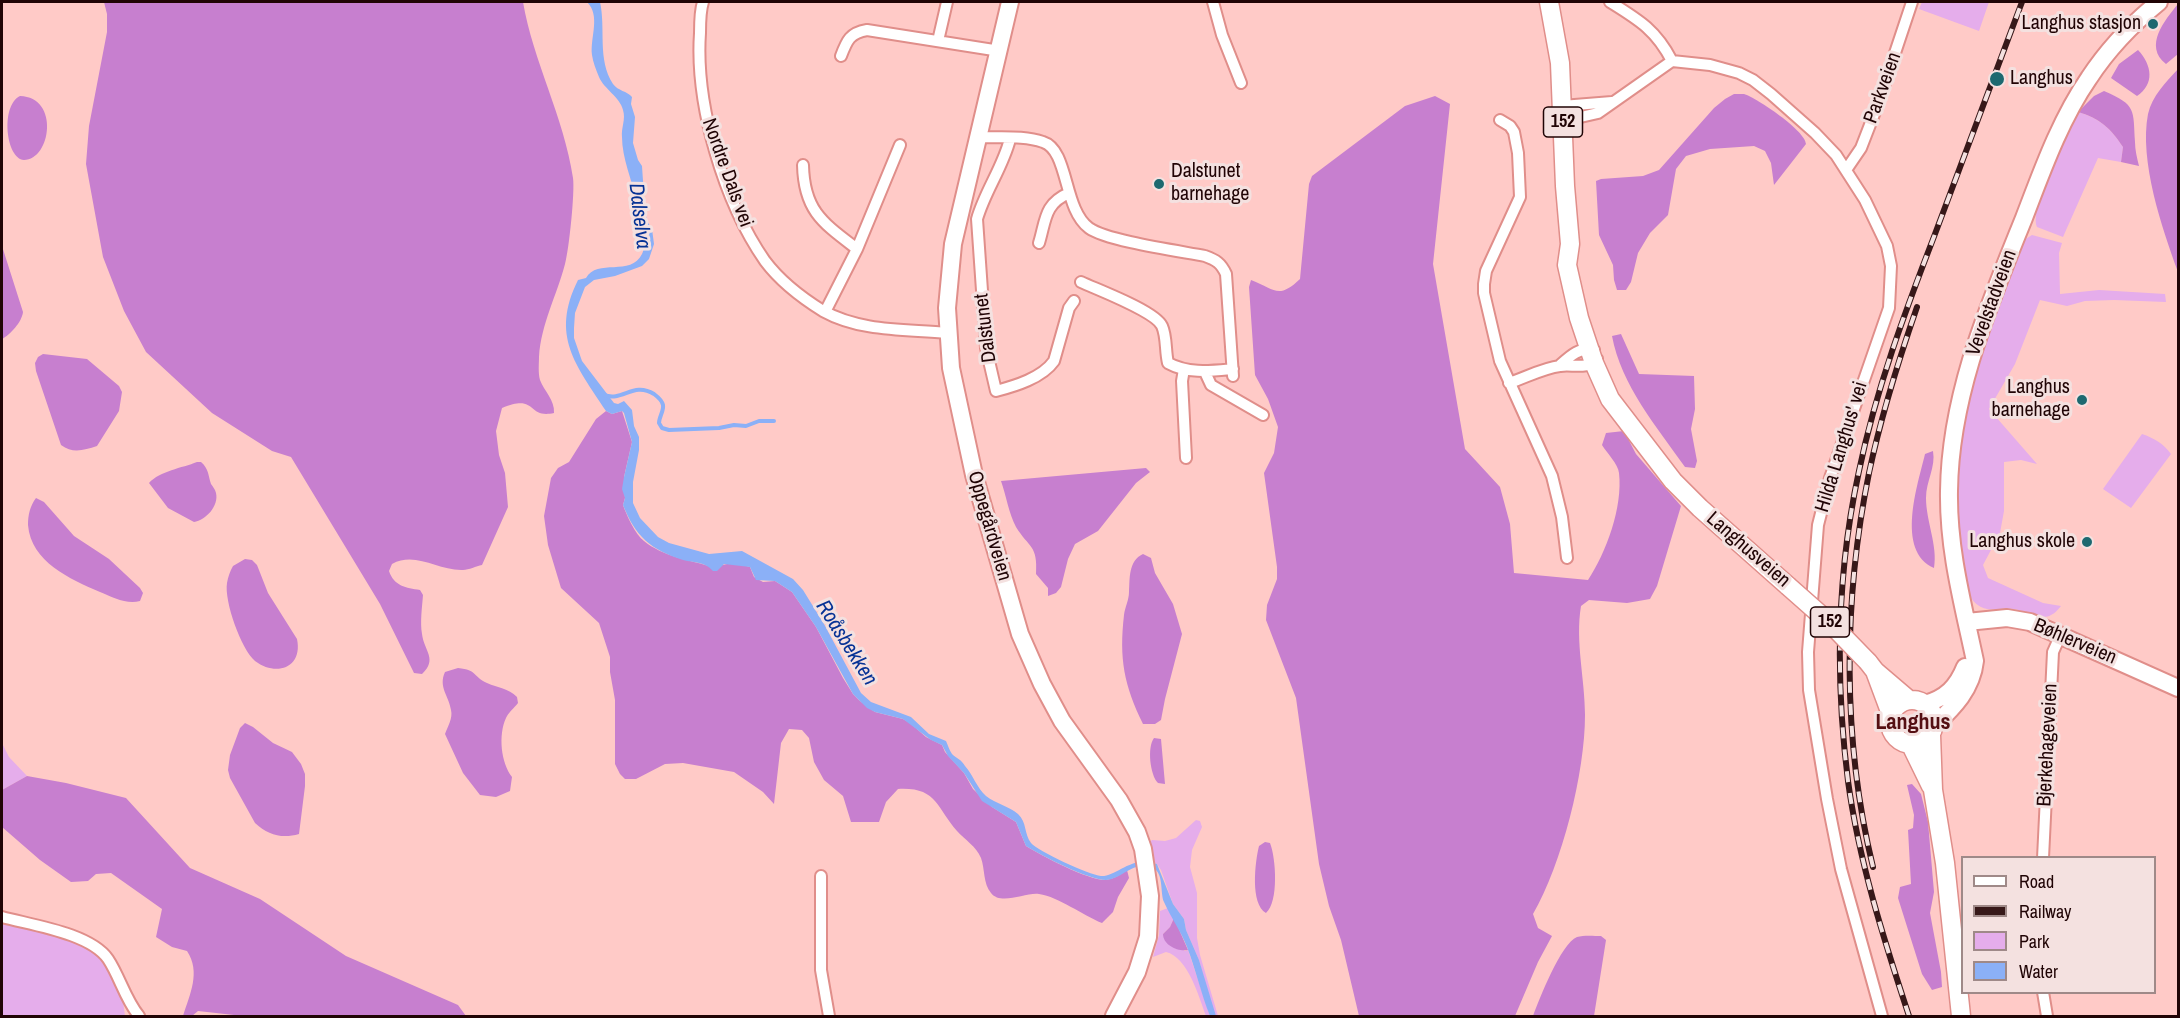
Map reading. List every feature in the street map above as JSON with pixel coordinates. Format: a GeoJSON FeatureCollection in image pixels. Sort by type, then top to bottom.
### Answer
{"type":"FeatureCollection","features":[{"type":"Feature","properties":{"kind":"main road","name":"Oppegårdveien"},"geometry":{"type":"LineString","coordinates":[[1010,2],[953,243],[948,279],[947,333],[951,368],[974,475],[1020,634],[1042,684],[1062,721],[1119,800],[1137,832],[1143,849],[1150,896],[1145,952],[1114,1017]]}},
{"type":"Feature","properties":{"kind":"main road","name":"Langhusveien"},"geometry":{"type":"LineString","coordinates":[[1549,2],[1558,48],[1570,244],[1567,265],[1578,318],[1594,354],[1620,394],[1629,421],[1660,464],[1685,493],[1831,624],[1875,671],[1933,714],[1933,790],[1945,863],[1961,1017]]}},
{"type":"Feature","properties":{"kind":"main road","name":"Vevelstadveien"},"geometry":{"type":"LineString","coordinates":[[1933,731],[1969,686],[1975,661],[1953,558],[1949,491],[1956,422],[1973,350],[2037,183],[2070,111],[2088,80],[2109,51],[2158,2]]}},
{"type":"Feature","properties":{"kind":"main road","name":"Bøhlerveien"},"geometry":{"type":"LineString","coordinates":[[1967,622],[1997,619],[2019,620],[2040,625],[2178,688]]}},
{"type":"Feature","properties":{"kind":"main road"},"geometry":{"type":"LineString","coordinates":[[1891,714],[1895,707],[1941,698],[1953,689],[1962,673],[1972,644]]}},
{"type":"Feature","properties":{"kind":"main road","name":"Langhusveien"},"geometry":{"type":"LineString","coordinates":[[1875,671],[1891,714],[1893,735],[1898,740],[1911,745],[1933,790]]}},
{"type":"Feature","properties":{"kind":"main road"},"geometry":{"type":"LineString","coordinates":[[1911,745],[1922,742],[1933,731]]}},
{"type":"Feature","properties":{"kind":"street"},"geometry":{"type":"LineString","coordinates":[[938,41],[947,2]]}},
{"type":"Feature","properties":{"kind":"street"},"geometry":{"type":"LineString","coordinates":[[1213,2],[1222,35],[1241,83]]}},
{"type":"Feature","properties":{"kind":"street"},"geometry":{"type":"LineString","coordinates":[[1562,113],[1612,102],[1672,61],[1653,32],[1610,2]]}},
{"type":"Feature","properties":{"kind":"street","name":"Parkveien"},"geometry":{"type":"LineString","coordinates":[[1846,170],[1861,148],[1912,2]]}},
{"type":"Feature","properties":{"kind":"street","name":"Nordre Dals vei"},"geometry":{"type":"LineString","coordinates":[[699,3],[699,75],[704,108],[717,157],[744,225],[778,277],[825,312],[853,323],[891,330],[947,333]]}},
{"type":"Feature","properties":{"kind":"street"},"geometry":{"type":"LineString","coordinates":[[841,56],[846,40],[854,32],[867,30],[1000,51]]}},
{"type":"Feature","properties":{"kind":"street","name":"Hilda Langhus' vei"},"geometry":{"type":"LineString","coordinates":[[1672,61],[1728,69],[1753,80],[1815,133],[1836,155],[1846,170],[1887,246],[1891,266],[1889,308],[1830,478],[1818,525],[1808,652],[1809,690],[1841,869],[1882,1017]]}},
{"type":"Feature","properties":{"kind":"street"},"geometry":{"type":"LineString","coordinates":[[1500,120],[1514,132],[1518,153],[1520,197],[1488,266],[1484,284],[1498,353],[1509,383],[1552,476],[1567,558]]}},
{"type":"Feature","properties":{"kind":"street"},"geometry":{"type":"LineString","coordinates":[[979,137],[1046,142],[1056,151],[1076,214],[1088,228],[1098,233],[1205,256],[1215,259],[1222,265],[1226,274],[1233,372],[1205,372],[1184,369],[1168,363],[1164,328],[1159,321],[1146,312],[1081,282]]}},
{"type":"Feature","properties":{"kind":"street","name":"Dalstunet"},"geometry":{"type":"LineString","coordinates":[[1010,139],[1005,156],[977,219],[986,348],[996,391],[1019,384],[1050,367],[1054,362],[1069,308],[1074,300]]}},
{"type":"Feature","properties":{"kind":"street"},"geometry":{"type":"LineString","coordinates":[[825,312],[857,249],[900,145]]}},
{"type":"Feature","properties":{"kind":"street"},"geometry":{"type":"LineString","coordinates":[[803,165],[803,185],[809,203],[819,218],[857,249]]}},
{"type":"Feature","properties":{"kind":"street"},"geometry":{"type":"LineString","coordinates":[[1040,243],[1050,206],[1056,199],[1069,193]]}},
{"type":"Feature","properties":{"kind":"street"},"geometry":{"type":"LineString","coordinates":[[1509,383],[1559,366],[1572,354],[1594,354]]}},
{"type":"Feature","properties":{"kind":"street"},"geometry":{"type":"LineString","coordinates":[[1184,369],[1182,381],[1186,458]]}},
{"type":"Feature","properties":{"kind":"street"},"geometry":{"type":"LineString","coordinates":[[1205,372],[1211,385],[1263,415]]}},
{"type":"Feature","properties":{"kind":"street","name":"Bjerkehageveien"},"geometry":{"type":"LineString","coordinates":[[2043,856],[2053,652],[2061,634]]}},
{"type":"Feature","properties":{"kind":"street"},"geometry":{"type":"LineString","coordinates":[[821,876],[821,970],[829,1017]]}},
{"type":"Feature","properties":{"kind":"street"},"geometry":{"type":"LineString","coordinates":[[2,917],[73,937],[96,947],[110,962],[128,1000],[139,1017]]}},
{"type":"Feature","properties":{"kind":"street"},"geometry":{"type":"LineString","coordinates":[[2043,994],[2048,1017]]}},
{"type":"Feature","properties":{"kind":"green space"},"geometry":{"type":"Polygon","coordinates":[[[1922,2],[1989,2],[1979,31],[1919,9],[1922,2]]]}},
{"type":"Feature","properties":{"kind":"green space"},"geometry":{"type":"Polygon","coordinates":[[[2078,112],[2104,125],[2123,147],[2121,162],[2098,158],[2063,237],[2037,227],[2036,217],[2043,187],[2078,112]]]}},
{"type":"Feature","properties":{"kind":"green space"},"geometry":{"type":"Polygon","coordinates":[[[2032,235],[2062,243],[2059,253],[2060,294],[2099,290],[2165,294],[2166,302],[2085,301],[2067,306],[2040,300],[2015,364],[1989,409],[2037,464],[2021,460],[2004,462],[2004,511],[2000,533],[1983,565],[1988,578],[2043,603],[2061,606],[2050,616],[2044,617],[2013,609],[1981,607],[1971,598],[1964,578],[1957,514],[1958,470],[1974,376],[2024,240],[2032,235]]]}},
{"type":"Feature","properties":{"kind":"green space"},"geometry":{"type":"Polygon","coordinates":[[[2142,434],[2151,437],[2171,454],[2131,508],[2103,489],[2142,434]]]}},
{"type":"Feature","properties":{"kind":"green space"},"geometry":{"type":"Polygon","coordinates":[[[2,743],[9,757],[27,776],[2,790],[2,743]]]}},
{"type":"Feature","properties":{"kind":"green space"},"geometry":{"type":"Polygon","coordinates":[[[1196,820],[1200,821],[1202,827],[1192,850],[1190,867],[1197,893],[1197,938],[1218,1016],[1213,1012],[1199,960],[1186,930],[1184,919],[1173,904],[1161,870],[1153,862],[1149,843],[1152,840],[1165,841],[1176,838],[1196,820]]]}},
{"type":"Feature","properties":{"kind":"green space"},"geometry":{"type":"Polygon","coordinates":[[[1168,908],[1174,918],[1170,927],[1163,934],[1185,951],[1188,950],[1210,1016],[1206,1016],[1192,979],[1181,961],[1166,952],[1153,957],[1159,935],[1160,911],[1168,908]]]}},
{"type":"Feature","properties":{"kind":"green space"},"geometry":{"type":"Polygon","coordinates":[[[2,922],[85,945],[97,951],[109,969],[123,1001],[125,1016],[2,1016],[2,922]]]}},
{"type":"Feature","properties":{"kind":"shaded area"},"geometry":{"type":"Polygon","coordinates":[[[104,2],[523,2],[534,46],[563,133],[573,178],[567,257],[543,333],[539,357],[540,380],[551,400],[554,413],[539,413],[521,403],[502,408],[496,431],[499,455],[505,473],[508,507],[482,565],[463,570],[445,568],[418,560],[392,564],[389,571],[397,583],[420,590],[423,595],[421,629],[430,659],[427,669],[422,674],[414,673],[380,604],[291,457],[272,451],[212,413],[146,352],[124,311],[103,257],[86,164],[89,126],[107,32],[104,2]]]}},
{"type":"Feature","properties":{"kind":"shaded area"},"geometry":{"type":"Polygon","coordinates":[[[2178,4],[2178,54],[2166,64],[2159,57],[2156,41],[2162,25],[2178,4]]]}},
{"type":"Feature","properties":{"kind":"shaded area"},"geometry":{"type":"Polygon","coordinates":[[[2138,50],[2149,68],[2149,80],[2147,86],[2137,96],[2111,78],[2119,64],[2138,50]]]}},
{"type":"Feature","properties":{"kind":"shaded area"},"geometry":{"type":"Polygon","coordinates":[[[2178,69],[2178,272],[2165,235],[2149,173],[2146,132],[2148,114],[2153,101],[2178,69]]]}},
{"type":"Feature","properties":{"kind":"shaded area"},"geometry":{"type":"Polygon","coordinates":[[[2104,91],[2122,100],[2131,110],[2139,166],[2121,162],[2123,147],[2114,135],[2099,121],[2078,112],[2094,96],[2104,91]]]}},
{"type":"Feature","properties":{"kind":"shaded area"},"geometry":{"type":"Polygon","coordinates":[[[1734,94],[1744,94],[1769,108],[1798,131],[1806,144],[1774,185],[1771,163],[1765,151],[1754,146],[1710,149],[1686,156],[1676,169],[1668,215],[1650,233],[1638,253],[1631,282],[1626,290],[1617,290],[1613,265],[1599,235],[1596,181],[1643,176],[1659,170],[1714,108],[1734,94]]]}},
{"type":"Feature","properties":{"kind":"shaded area"},"geometry":{"type":"Polygon","coordinates":[[[20,96],[33,99],[41,106],[46,117],[47,128],[40,150],[33,157],[24,160],[13,151],[8,131],[10,110],[20,96]]]}},
{"type":"Feature","properties":{"kind":"shaded area"},"geometry":{"type":"Polygon","coordinates":[[[1435,96],[1450,104],[1433,264],[1465,449],[1500,487],[1510,524],[1514,573],[1588,580],[1601,557],[1612,529],[1620,486],[1615,462],[1602,445],[1606,433],[1624,431],[1636,454],[1681,506],[1657,586],[1650,599],[1627,603],[1589,600],[1581,606],[1579,633],[1585,715],[1581,764],[1562,844],[1544,893],[1533,914],[1538,928],[1552,936],[1515,1016],[1359,1016],[1341,940],[1329,906],[1319,864],[1296,698],[1266,620],[1267,605],[1277,579],[1277,567],[1264,473],[1274,453],[1278,427],[1268,399],[1255,375],[1249,287],[1251,280],[1281,291],[1300,279],[1309,184],[1312,176],[1405,106],[1435,96]]]}},
{"type":"Feature","properties":{"kind":"shaded area"},"geometry":{"type":"Polygon","coordinates":[[[2,246],[23,312],[15,328],[2,339],[2,246]]]}},
{"type":"Feature","properties":{"kind":"shaded area"},"geometry":{"type":"Polygon","coordinates":[[[1621,334],[1639,374],[1694,376],[1695,409],[1691,429],[1697,461],[1695,468],[1685,467],[1641,405],[1623,372],[1617,354],[1612,336],[1621,334]]]}},
{"type":"Feature","properties":{"kind":"shaded area"},"geometry":{"type":"Polygon","coordinates":[[[43,354],[87,359],[119,386],[122,392],[119,411],[97,446],[74,450],[61,445],[36,371],[35,363],[43,354]]]}},
{"type":"Feature","properties":{"kind":"shaded area"},"geometry":{"type":"Polygon","coordinates":[[[606,411],[612,414],[622,411],[632,442],[624,477],[623,505],[641,538],[667,554],[709,566],[733,564],[750,567],[754,577],[763,582],[775,581],[792,592],[816,627],[853,694],[875,712],[903,719],[926,737],[942,745],[945,752],[964,773],[973,789],[992,807],[1016,822],[1026,846],[1065,867],[1097,879],[1111,879],[1127,870],[1129,878],[1118,897],[1113,912],[1102,923],[1062,902],[1039,894],[1007,899],[995,897],[987,885],[981,858],[976,850],[957,831],[934,800],[921,791],[898,789],[886,802],[879,822],[851,822],[843,796],[824,780],[814,762],[809,738],[802,730],[789,729],[781,743],[774,804],[763,792],[734,772],[683,763],[665,764],[636,779],[625,779],[620,774],[615,764],[615,700],[610,657],[599,623],[561,588],[548,545],[544,516],[551,478],[558,468],[569,462],[596,419],[606,411]]]}},
{"type":"Feature","properties":{"kind":"shaded area"},"geometry":{"type":"Polygon","coordinates":[[[1933,451],[1934,457],[1926,498],[1934,551],[1934,568],[1922,559],[1915,547],[1912,532],[1914,499],[1925,454],[1933,451]]]}},
{"type":"Feature","properties":{"kind":"shaded area"},"geometry":{"type":"Polygon","coordinates":[[[201,462],[207,470],[216,492],[216,503],[211,512],[194,522],[168,508],[149,483],[165,473],[201,462]]]}},
{"type":"Feature","properties":{"kind":"shaded area"},"geometry":{"type":"Polygon","coordinates":[[[1146,468],[1150,472],[1136,483],[1098,531],[1075,544],[1068,559],[1061,587],[1056,593],[1048,596],[1048,588],[1036,574],[1034,552],[1016,527],[1001,481],[1146,468]]]}},
{"type":"Feature","properties":{"kind":"shaded area"},"geometry":{"type":"Polygon","coordinates":[[[36,498],[44,502],[74,536],[109,559],[140,588],[143,593],[140,601],[125,601],[100,592],[65,575],[44,559],[36,549],[28,525],[32,504],[36,498]]]}},
{"type":"Feature","properties":{"kind":"shaded area"},"geometry":{"type":"Polygon","coordinates":[[[1143,554],[1151,558],[1155,573],[1173,604],[1182,634],[1161,720],[1155,724],[1143,724],[1131,697],[1124,671],[1122,645],[1132,566],[1143,554]]]}},
{"type":"Feature","properties":{"kind":"shaded area"},"geometry":{"type":"Polygon","coordinates":[[[245,559],[252,560],[257,565],[268,593],[297,639],[296,657],[286,667],[271,668],[255,661],[239,636],[228,601],[227,583],[233,566],[245,559]]]}},
{"type":"Feature","properties":{"kind":"shaded area"},"geometry":{"type":"Polygon","coordinates":[[[458,668],[469,670],[482,680],[517,697],[518,703],[507,716],[501,740],[505,764],[512,777],[510,791],[496,797],[480,795],[463,773],[445,734],[451,713],[443,687],[443,677],[445,672],[458,668]]]}},
{"type":"Feature","properties":{"kind":"shaded area"},"geometry":{"type":"Polygon","coordinates":[[[245,723],[273,743],[292,752],[301,764],[305,774],[305,786],[299,834],[281,836],[270,833],[255,823],[230,778],[228,770],[230,755],[240,728],[245,723]]]}},
{"type":"Feature","properties":{"kind":"shaded area"},"geometry":{"type":"Polygon","coordinates":[[[1154,738],[1161,739],[1165,784],[1158,783],[1151,768],[1150,754],[1154,738]]]}},
{"type":"Feature","properties":{"kind":"shaded area"},"geometry":{"type":"Polygon","coordinates":[[[27,776],[126,798],[190,868],[260,899],[346,956],[458,1005],[466,1016],[243,1016],[198,1011],[192,1016],[183,1016],[193,983],[193,967],[187,951],[172,947],[156,937],[162,909],[111,873],[96,874],[88,881],[71,882],[40,860],[2,827],[2,790],[27,776]]]}},
{"type":"Feature","properties":{"kind":"shaded area"},"geometry":{"type":"Polygon","coordinates":[[[1912,784],[1921,794],[1928,822],[1934,892],[1930,913],[1942,987],[1932,990],[1922,974],[1898,898],[1900,887],[1911,884],[1908,830],[1913,828],[1914,815],[1907,785],[1912,784]]]}},
{"type":"Feature","properties":{"kind":"shaded area"},"geometry":{"type":"Polygon","coordinates":[[[1265,842],[1270,843],[1275,869],[1273,900],[1266,913],[1258,901],[1255,882],[1259,846],[1265,842]]]}},
{"type":"Feature","properties":{"kind":"shaded area"},"geometry":{"type":"Polygon","coordinates":[[[1174,918],[1188,950],[1172,947],[1164,938],[1163,934],[1170,927],[1174,918]]]}},
{"type":"Feature","properties":{"kind":"shaded area"},"geometry":{"type":"Polygon","coordinates":[[[1580,936],[1601,936],[1606,940],[1594,1016],[1533,1016],[1551,973],[1571,941],[1580,936]]]}},
{"type":"Feature","properties":{"kind":"water","name":"Dalselva"},"geometry":{"type":"Polygon","coordinates":[[[587,2],[600,2],[603,54],[608,74],[615,86],[632,97],[631,104],[635,117],[633,143],[642,166],[645,211],[652,229],[654,244],[649,259],[642,266],[615,276],[594,280],[585,287],[575,313],[574,338],[582,361],[614,403],[624,401],[632,410],[634,426],[639,437],[633,482],[633,503],[640,518],[658,537],[669,543],[709,554],[742,551],[793,579],[803,590],[824,624],[861,693],[871,702],[911,717],[929,734],[946,741],[952,754],[964,764],[986,796],[1021,817],[1031,843],[1036,847],[1075,867],[1101,876],[1140,862],[1157,864],[1173,904],[1184,919],[1216,1016],[1210,1016],[1187,947],[1164,902],[1159,874],[1153,868],[1140,866],[1112,879],[1098,879],[1066,867],[1026,846],[1016,822],[982,801],[942,745],[931,740],[903,719],[867,708],[853,694],[816,627],[792,592],[775,581],[756,580],[750,567],[724,564],[717,571],[713,571],[703,564],[662,552],[646,540],[633,525],[623,505],[625,498],[622,489],[632,442],[624,413],[622,411],[612,414],[606,411],[577,364],[570,349],[567,334],[566,318],[578,280],[586,278],[598,269],[630,265],[637,261],[644,250],[636,219],[636,200],[622,145],[623,110],[619,101],[601,81],[595,66],[592,55],[594,20],[587,2]]]}},
{"type":"Feature","properties":{"kind":"waterway"},"geometry":{"type":"LineString","coordinates":[[604,395],[617,396],[634,390],[654,394],[663,405],[659,423],[662,428],[669,430],[746,426],[759,421],[774,421]]}},
{"type":"Feature","properties":{"kind":"railway"},"geometry":{"type":"LineString","coordinates":[[1909,1016],[1866,871],[1848,781],[1840,664],[1842,586],[1846,548],[1866,440],[1892,351],[2022,2]]}},
{"type":"Feature","properties":{"kind":"railway"},"geometry":{"type":"LineString","coordinates":[[1873,867],[1863,819],[1851,720],[1851,620],[1854,571],[1860,521],[1874,452],[1890,389],[1917,307]]}},
{"type":"Feature","properties":{"kind":"place","name":"Langhus stasjon"},"geometry":{"type":"Point","coordinates":[2153,24]}},
{"type":"Feature","properties":{"kind":"place","name":"Langhus"},"geometry":{"type":"Point","coordinates":[1997,79]}},
{"type":"Feature","properties":{"kind":"place","name":"Dalstunet barnehage"},"geometry":{"type":"Point","coordinates":[1159,184]}},
{"type":"Feature","properties":{"kind":"place","name":"Langhus barnehage"},"geometry":{"type":"Point","coordinates":[2082,400]}},
{"type":"Feature","properties":{"kind":"place","name":"Langhus skole"},"geometry":{"type":"Point","coordinates":[2087,542]}},
{"type":"Feature","properties":{"kind":"district","name":"Langhus"},"geometry":{"type":"Point","coordinates":[1913,723]}},
{"type":"Feature","properties":{"kind":"water label","name":"Roåsbekken"},"geometry":{"type":"Point","coordinates":[846,643]}}]}
